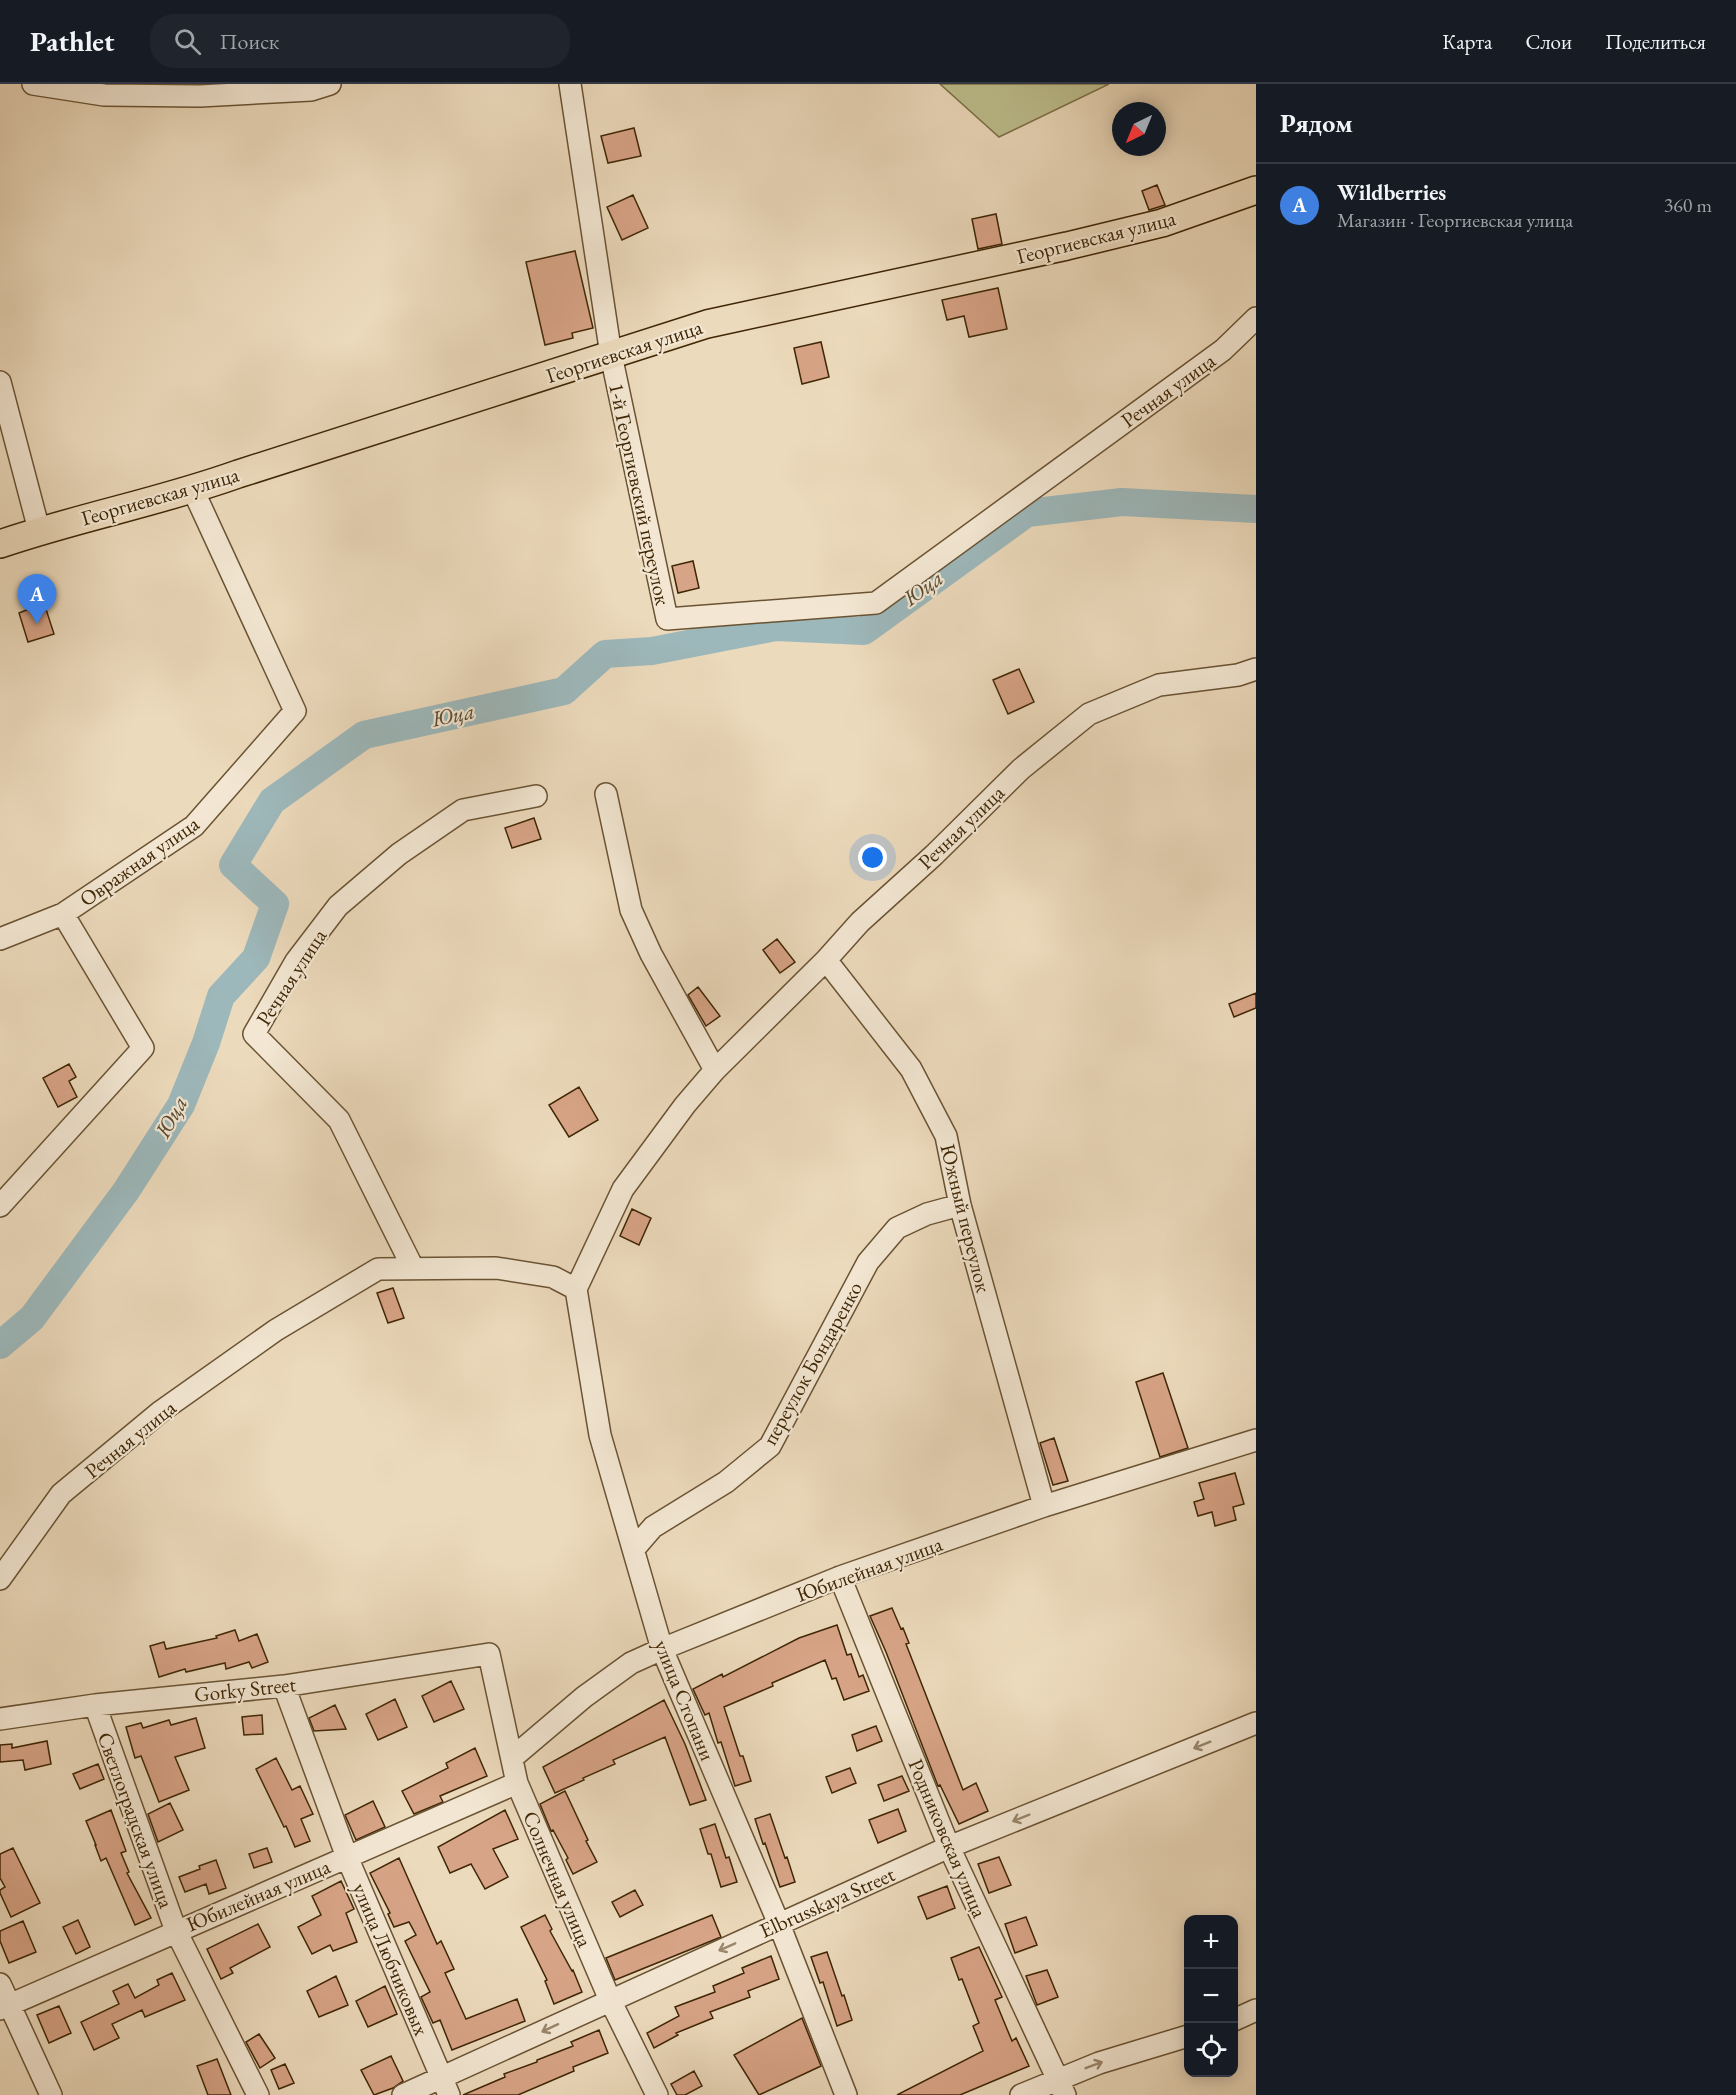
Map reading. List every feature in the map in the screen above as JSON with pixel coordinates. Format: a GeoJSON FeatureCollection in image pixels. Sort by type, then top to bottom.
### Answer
{"type":"FeatureCollection","features":[{"type":"Feature","properties":{"kind":"main road","name":"Георгиевская улица"},"geometry":{"type":"LineString","coordinates":[[0,544],[39,530],[193,490],[249,470],[707,324],[1067,246],[1162,223],[1256,190]]}},
{"type":"Feature","properties":{"kind":"street"},"geometry":{"type":"LineString","coordinates":[[33,84],[104,95],[200,96],[311,90],[330,84]]}},
{"type":"Feature","properties":{"kind":"street","name":"1-й Георгиевский переулок"},"geometry":{"type":"LineString","coordinates":[[570,84],[611,355],[667,619]]}},
{"type":"Feature","properties":{"kind":"street","name":"Речная улица"},"geometry":{"type":"LineString","coordinates":[[667,619],[876,603],[1223,350],[1256,318]]}},
{"type":"Feature","properties":{"kind":"street"},"geometry":{"type":"LineString","coordinates":[[0,382],[39,530]]}},
{"type":"Feature","properties":{"kind":"street","name":"Овражная улица"},"geometry":{"type":"LineString","coordinates":[[0,1206],[143,1048],[63,914],[194,826],[296,711],[193,490]]}},
{"type":"Feature","properties":{"kind":"street","name":"Речная улица"},"geometry":{"type":"LineString","coordinates":[[0,1579],[62,1494],[160,1412],[276,1330],[378,1269],[496,1268],[553,1277],[576,1289],[623,1189],[685,1105],[715,1070],[826,960],[860,922],[934,855],[1021,769],[1089,714],[1159,685],[1238,675],[1256,669]]}},
{"type":"Feature","properties":{"kind":"street"},"geometry":{"type":"LineString","coordinates":[[606,794],[631,910],[651,954],[715,1070]]}},
{"type":"Feature","properties":{"kind":"street","name":"Речная улица"},"geometry":{"type":"LineString","coordinates":[[413,1268],[339,1120],[254,1034],[296,961],[338,906],[399,854],[463,810],[536,796]]}},
{"type":"Feature","properties":{"kind":"street"},"geometry":{"type":"LineString","coordinates":[[0,939],[63,914]]}},
{"type":"Feature","properties":{"kind":"street","name":"Южный переулок"},"geometry":{"type":"LineString","coordinates":[[826,960],[911,1069],[946,1136],[960,1205],[1044,1506]]}},
{"type":"Feature","properties":{"kind":"street","name":"переулок Бондаренко"},"geometry":{"type":"LineString","coordinates":[[634,1549],[653,1527],[726,1482],[770,1446],[867,1262],[897,1228],[927,1214],[960,1205]]}},
{"type":"Feature","properties":{"kind":"street","name":"улица Стопани"},"geometry":{"type":"LineString","coordinates":[[576,1289],[600,1435],[662,1649],[779,1924],[846,2095]]}},
{"type":"Feature","properties":{"kind":"street","name":"Юбилейная улица"},"geometry":{"type":"LineString","coordinates":[[512,1758],[584,1697],[632,1663],[662,1649],[840,1577],[1044,1506],[1256,1440]]}},
{"type":"Feature","properties":{"kind":"street","name":"Родниковская улица"},"geometry":{"type":"LineString","coordinates":[[840,1577],[949,1847],[1062,2087]]}},
{"type":"Feature","properties":{"kind":"street","name":"Солнечная улица"},"geometry":{"type":"LineString","coordinates":[[489,1654],[517,1783],[610,2000],[657,2095]]}},
{"type":"Feature","properties":{"kind":"street","name":"Gorky Street"},"geometry":{"type":"LineString","coordinates":[[0,1719],[95,1705],[284,1686],[489,1654]]}},
{"type":"Feature","properties":{"kind":"street","name":"улица Любчиковых"},"geometry":{"type":"LineString","coordinates":[[284,1686],[347,1857],[445,2087]]}},
{"type":"Feature","properties":{"kind":"street","name":"Светлоградская улица"},"geometry":{"type":"LineString","coordinates":[[95,1705],[176,1931],[258,2095]]}},
{"type":"Feature","properties":{"kind":"street","name":"Elbrusskaya Street"},"geometry":{"type":"LineString","coordinates":[[403,2095],[445,2087],[610,2000],[949,1847],[1256,1723]]}},
{"type":"Feature","properties":{"kind":"street","name":"Юбилейная улица"},"geometry":{"type":"LineString","coordinates":[[5,2007],[517,1783]]}},
{"type":"Feature","properties":{"kind":"street"},"geometry":{"type":"LineString","coordinates":[[0,1984],[5,2007],[51,2095]]}},
{"type":"Feature","properties":{"kind":"street"},"geometry":{"type":"LineString","coordinates":[[1238,2018],[1256,2010]]}},
{"type":"Feature","properties":{"kind":"street"},"geometry":{"type":"LineString","coordinates":[[1021,2095],[1062,2087],[1099,2063],[1184,2037]]}},
{"type":"Feature","properties":{"kind":"green space"},"geometry":{"type":"Polygon","coordinates":[[[940,84],[1109,84],[999,137],[940,84]]]}},
{"type":"Feature","properties":{"kind":"building"},"geometry":{"type":"Polygon","coordinates":[[[634,128],[641,156],[608,163],[601,136],[634,128]]]}},
{"type":"Feature","properties":{"kind":"building"},"geometry":{"type":"Polygon","coordinates":[[[1157,185],[1165,205],[1149,210],[1142,191],[1157,185]]]}},
{"type":"Feature","properties":{"kind":"building"},"geometry":{"type":"Polygon","coordinates":[[[633,195],[648,228],[622,240],[607,207],[633,195]]]}},
{"type":"Feature","properties":{"kind":"building"},"geometry":{"type":"Polygon","coordinates":[[[996,214],[1002,244],[978,249],[972,219],[996,214]]]}},
{"type":"Feature","properties":{"kind":"building"},"geometry":{"type":"Polygon","coordinates":[[[575,251],[593,328],[572,333],[573,338],[545,345],[526,262],[575,251]]]}},
{"type":"Feature","properties":{"kind":"building"},"geometry":{"type":"Polygon","coordinates":[[[998,288],[1007,329],[969,337],[964,316],[947,320],[942,300],[998,288]]]}},
{"type":"Feature","properties":{"kind":"building"},"geometry":{"type":"Polygon","coordinates":[[[821,342],[829,377],[802,384],[794,348],[821,342]]]}},
{"type":"Feature","properties":{"kind":"building"},"geometry":{"type":"Polygon","coordinates":[[[693,561],[699,588],[678,593],[672,566],[693,561]]]}},
{"type":"Feature","properties":{"kind":"building"},"geometry":{"type":"Polygon","coordinates":[[[44,603],[54,634],[28,642],[19,613],[44,603]]]}},
{"type":"Feature","properties":{"kind":"building"},"geometry":{"type":"Polygon","coordinates":[[[1019,669],[1034,702],[1008,714],[993,680],[1019,669]]]}},
{"type":"Feature","properties":{"kind":"building"},"geometry":{"type":"Polygon","coordinates":[[[534,818],[541,839],[512,848],[505,828],[534,818]]]}},
{"type":"Feature","properties":{"kind":"building"},"geometry":{"type":"Polygon","coordinates":[[[777,939],[795,962],[780,973],[763,950],[777,939]]]}},
{"type":"Feature","properties":{"kind":"building"},"geometry":{"type":"Polygon","coordinates":[[[698,987],[720,1016],[706,1026],[688,995],[698,987]]]}},
{"type":"Feature","properties":{"kind":"building"},"geometry":{"type":"Polygon","coordinates":[[[1256,993],[1256,1008],[1234,1017],[1229,1004],[1256,993]]]}},
{"type":"Feature","properties":{"kind":"building"},"geometry":{"type":"Polygon","coordinates":[[[69,1064],[76,1077],[69,1081],[77,1097],[58,1107],[43,1078],[69,1064]]]}},
{"type":"Feature","properties":{"kind":"building"},"geometry":{"type":"Polygon","coordinates":[[[579,1087],[598,1120],[569,1137],[549,1105],[579,1087]]]}},
{"type":"Feature","properties":{"kind":"building"},"geometry":{"type":"Polygon","coordinates":[[[632,1209],[651,1218],[639,1245],[620,1236],[632,1209]]]}},
{"type":"Feature","properties":{"kind":"building"},"geometry":{"type":"Polygon","coordinates":[[[393,1288],[404,1318],[388,1323],[377,1293],[393,1288]]]}},
{"type":"Feature","properties":{"kind":"building"},"geometry":{"type":"Polygon","coordinates":[[[1163,1373],[1188,1448],[1160,1457],[1136,1382],[1163,1373]]]}},
{"type":"Feature","properties":{"kind":"building"},"geometry":{"type":"Polygon","coordinates":[[[1054,1438],[1068,1481],[1053,1485],[1040,1443],[1054,1438]]]}},
{"type":"Feature","properties":{"kind":"building"},"geometry":{"type":"Polygon","coordinates":[[[1235,1473],[1244,1504],[1233,1507],[1236,1520],[1215,1526],[1212,1512],[1198,1516],[1194,1502],[1204,1499],[1199,1483],[1235,1473]]]}},
{"type":"Feature","properties":{"kind":"building"},"geometry":{"type":"Polygon","coordinates":[[[892,1608],[909,1643],[906,1644],[963,1790],[976,1783],[988,1811],[959,1824],[940,1785],[938,1786],[870,1616],[892,1608]]]}},
{"type":"Feature","properties":{"kind":"building"},"geometry":{"type":"Polygon","coordinates":[[[837,1625],[847,1655],[851,1654],[859,1677],[863,1675],[869,1691],[844,1700],[836,1678],[832,1679],[825,1660],[724,1707],[751,1781],[735,1786],[709,1713],[705,1715],[693,1689],[722,1674],[723,1677],[799,1638],[837,1625]]]}},
{"type":"Feature","properties":{"kind":"building"},"geometry":{"type":"Polygon","coordinates":[[[235,1630],[239,1641],[257,1634],[268,1662],[252,1668],[249,1662],[226,1669],[225,1663],[186,1672],[185,1669],[159,1677],[150,1646],[164,1642],[166,1649],[217,1638],[216,1636],[235,1630]]]}},
{"type":"Feature","properties":{"kind":"building"},"geometry":{"type":"Polygon","coordinates":[[[451,1681],[464,1709],[434,1722],[422,1696],[451,1681]]]}},
{"type":"Feature","properties":{"kind":"building"},"geometry":{"type":"Polygon","coordinates":[[[395,1699],[407,1727],[378,1740],[366,1714],[395,1699]]]}},
{"type":"Feature","properties":{"kind":"building"},"geometry":{"type":"Polygon","coordinates":[[[664,1700],[685,1744],[706,1800],[690,1805],[665,1737],[613,1760],[615,1764],[555,1793],[543,1767],[664,1700]]]}},
{"type":"Feature","properties":{"kind":"building"},"geometry":{"type":"Polygon","coordinates":[[[335,1705],[346,1729],[314,1731],[309,1718],[335,1705]]]}},
{"type":"Feature","properties":{"kind":"building"},"geometry":{"type":"Polygon","coordinates":[[[262,1715],[263,1734],[244,1735],[242,1717],[262,1715]]]}},
{"type":"Feature","properties":{"kind":"building"},"geometry":{"type":"Polygon","coordinates":[[[196,1718],[205,1748],[175,1757],[189,1790],[159,1802],[141,1756],[135,1758],[126,1727],[141,1723],[143,1728],[169,1720],[171,1725],[196,1718]]]}},
{"type":"Feature","properties":{"kind":"building"},"geometry":{"type":"Polygon","coordinates":[[[876,1726],[882,1741],[857,1751],[852,1735],[876,1726]]]}},
{"type":"Feature","properties":{"kind":"building"},"geometry":{"type":"Polygon","coordinates":[[[47,1741],[51,1764],[25,1770],[23,1760],[0,1762],[0,1745],[12,1744],[12,1748],[47,1741]]]}},
{"type":"Feature","properties":{"kind":"building"},"geometry":{"type":"Polygon","coordinates":[[[475,1748],[487,1776],[440,1796],[443,1802],[414,1814],[402,1791],[448,1768],[446,1763],[475,1748]]]}},
{"type":"Feature","properties":{"kind":"building"},"geometry":{"type":"Polygon","coordinates":[[[276,1758],[292,1790],[300,1786],[313,1814],[301,1819],[310,1841],[295,1847],[256,1769],[276,1758]]]}},
{"type":"Feature","properties":{"kind":"building"},"geometry":{"type":"Polygon","coordinates":[[[98,1764],[104,1779],[80,1789],[73,1774],[98,1764]]]}},
{"type":"Feature","properties":{"kind":"building"},"geometry":{"type":"Polygon","coordinates":[[[850,1768],[856,1783],[832,1793],[826,1777],[850,1768]]]}},
{"type":"Feature","properties":{"kind":"building"},"geometry":{"type":"Polygon","coordinates":[[[902,1776],[909,1791],[884,1801],[878,1785],[902,1776]]]}},
{"type":"Feature","properties":{"kind":"building"},"geometry":{"type":"Polygon","coordinates":[[[565,1791],[597,1862],[573,1874],[566,1860],[568,1858],[553,1830],[551,1831],[540,1804],[565,1791]]]}},
{"type":"Feature","properties":{"kind":"building"},"geometry":{"type":"Polygon","coordinates":[[[373,1801],[385,1827],[356,1840],[345,1815],[373,1801]]]}},
{"type":"Feature","properties":{"kind":"building"},"geometry":{"type":"Polygon","coordinates":[[[170,1803],[183,1830],[158,1842],[148,1814],[170,1803]]]}},
{"type":"Feature","properties":{"kind":"building"},"geometry":{"type":"Polygon","coordinates":[[[898,1809],[906,1831],[878,1843],[869,1820],[898,1809]]]}},
{"type":"Feature","properties":{"kind":"building"},"geometry":{"type":"Polygon","coordinates":[[[111,1810],[126,1851],[121,1853],[129,1872],[127,1873],[151,1918],[135,1925],[106,1858],[101,1861],[86,1821],[111,1810]]]}},
{"type":"Feature","properties":{"kind":"building"},"geometry":{"type":"Polygon","coordinates":[[[505,1810],[518,1839],[493,1849],[508,1877],[485,1889],[471,1864],[450,1873],[438,1847],[505,1810]]]}},
{"type":"Feature","properties":{"kind":"building"},"geometry":{"type":"Polygon","coordinates":[[[770,1814],[795,1882],[780,1887],[755,1819],[770,1814]]]}},
{"type":"Feature","properties":{"kind":"building"},"geometry":{"type":"Polygon","coordinates":[[[715,1824],[737,1882],[721,1887],[711,1854],[708,1854],[700,1829],[715,1824]]]}},
{"type":"Feature","properties":{"kind":"building"},"geometry":{"type":"Polygon","coordinates":[[[13,1848],[40,1903],[11,1917],[0,1893],[0,1890],[5,1887],[0,1878],[0,1854],[13,1848]]]}},
{"type":"Feature","properties":{"kind":"building"},"geometry":{"type":"Polygon","coordinates":[[[267,1848],[272,1862],[254,1868],[249,1854],[267,1848]]]}},
{"type":"Feature","properties":{"kind":"building"},"geometry":{"type":"Polygon","coordinates":[[[999,1857],[1011,1885],[989,1893],[978,1864],[999,1857]]]}},
{"type":"Feature","properties":{"kind":"building"},"geometry":{"type":"Polygon","coordinates":[[[399,1858],[437,1944],[441,1941],[454,1969],[445,1973],[466,2019],[517,1999],[525,2021],[452,2050],[440,2020],[433,2023],[421,1997],[430,1992],[405,1941],[416,1935],[409,1922],[394,1927],[388,1914],[390,1913],[370,1873],[399,1858]]]}},
{"type":"Feature","properties":{"kind":"building"},"geometry":{"type":"Polygon","coordinates":[[[216,1860],[226,1888],[209,1894],[206,1884],[185,1892],[179,1877],[216,1860]]]}},
{"type":"Feature","properties":{"kind":"building"},"geometry":{"type":"Polygon","coordinates":[[[341,1881],[354,1909],[346,1913],[357,1942],[333,1951],[330,1945],[312,1954],[298,1927],[321,1915],[312,1896],[341,1881]]]}},
{"type":"Feature","properties":{"kind":"building"},"geometry":{"type":"Polygon","coordinates":[[[947,1886],[955,1908],[927,1919],[918,1897],[947,1886]]]}},
{"type":"Feature","properties":{"kind":"building"},"geometry":{"type":"Polygon","coordinates":[[[635,1890],[643,1905],[620,1917],[612,1902],[635,1890]]]}},
{"type":"Feature","properties":{"kind":"building"},"geometry":{"type":"Polygon","coordinates":[[[545,1915],[552,1929],[550,1931],[573,1970],[582,1992],[554,2004],[545,1981],[547,1980],[521,1927],[545,1915]]]}},
{"type":"Feature","properties":{"kind":"building"},"geometry":{"type":"Polygon","coordinates":[[[712,1915],[721,1937],[615,1980],[606,1958],[712,1915]]]}},
{"type":"Feature","properties":{"kind":"building"},"geometry":{"type":"Polygon","coordinates":[[[1026,1917],[1037,1945],[1015,1953],[1005,1924],[1026,1917]]]}},
{"type":"Feature","properties":{"kind":"building"},"geometry":{"type":"Polygon","coordinates":[[[78,1920],[90,1947],[76,1954],[63,1927],[78,1920]]]}},
{"type":"Feature","properties":{"kind":"building"},"geometry":{"type":"Polygon","coordinates":[[[23,1921],[36,1952],[9,1963],[0,1941],[0,1931],[23,1921]]]}},
{"type":"Feature","properties":{"kind":"building"},"geometry":{"type":"Polygon","coordinates":[[[258,1924],[270,1947],[230,1968],[233,1973],[221,1979],[207,1949],[258,1924]]]}},
{"type":"Feature","properties":{"kind":"building"},"geometry":{"type":"Polygon","coordinates":[[[979,1947],[1002,1997],[995,2000],[1012,2041],[1016,2038],[1029,2066],[960,2095],[897,2095],[983,2051],[973,2026],[979,2023],[951,1958],[979,1947]]]}},
{"type":"Feature","properties":{"kind":"building"},"geometry":{"type":"Polygon","coordinates":[[[827,1952],[852,2020],[837,2026],[823,1982],[820,1983],[811,1957],[827,1952]]]}},
{"type":"Feature","properties":{"kind":"building"},"geometry":{"type":"Polygon","coordinates":[[[771,1956],[779,1979],[748,1991],[750,1997],[710,2012],[713,2018],[676,2033],[678,2035],[654,2048],[647,2033],[679,2016],[675,2007],[715,1992],[713,1986],[744,1973],[742,1968],[771,1956]]]}},
{"type":"Feature","properties":{"kind":"building"},"geometry":{"type":"Polygon","coordinates":[[[1047,1970],[1058,1997],[1037,2005],[1026,1976],[1047,1970]]]}},
{"type":"Feature","properties":{"kind":"building"},"geometry":{"type":"Polygon","coordinates":[[[172,1973],[185,2000],[145,2017],[142,2010],[112,2024],[119,2038],[94,2050],[81,2022],[119,2004],[113,1991],[128,1984],[135,1998],[159,1985],[157,1980],[172,1973]]]}},
{"type":"Feature","properties":{"kind":"building"},"geometry":{"type":"Polygon","coordinates":[[[336,1976],[348,2005],[319,2017],[307,1991],[336,1976]]]}},
{"type":"Feature","properties":{"kind":"building"},"geometry":{"type":"Polygon","coordinates":[[[385,1986],[397,2014],[368,2027],[356,2001],[385,1986]]]}},
{"type":"Feature","properties":{"kind":"building"},"geometry":{"type":"Polygon","coordinates":[[[59,2006],[71,2033],[49,2043],[37,2015],[59,2006]]]}},
{"type":"Feature","properties":{"kind":"building"},"geometry":{"type":"Polygon","coordinates":[[[802,2018],[821,2066],[759,2095],[734,2055],[802,2018]]]}},
{"type":"Feature","properties":{"kind":"building"},"geometry":{"type":"Polygon","coordinates":[[[599,2030],[608,2053],[573,2067],[574,2071],[518,2095],[463,2095],[505,2077],[504,2074],[573,2046],[571,2042],[599,2030]]]}},
{"type":"Feature","properties":{"kind":"building"},"geometry":{"type":"Polygon","coordinates":[[[259,2034],[275,2058],[260,2068],[246,2042],[259,2034]]]}},
{"type":"Feature","properties":{"kind":"building"},"geometry":{"type":"Polygon","coordinates":[[[391,2056],[403,2081],[393,2088],[374,2095],[361,2070],[391,2056]]]}},
{"type":"Feature","properties":{"kind":"building"},"geometry":{"type":"Polygon","coordinates":[[[217,2059],[231,2095],[208,2095],[197,2066],[217,2059]]]}},
{"type":"Feature","properties":{"kind":"building"},"geometry":{"type":"Polygon","coordinates":[[[285,2064],[294,2083],[279,2089],[271,2070],[285,2064]]]}},
{"type":"Feature","properties":{"kind":"building"},"geometry":{"type":"Polygon","coordinates":[[[694,2071],[702,2086],[685,2095],[677,2095],[671,2084],[694,2071]]]}},
{"type":"Feature","properties":{"kind":"waterway","name":"Юца"},"geometry":{"type":"LineString","coordinates":[[0,1345],[32,1318],[126,1191],[181,1105],[206,1043],[221,996],[256,958],[275,904],[233,865],[272,801],[364,735],[564,691],[605,654],[652,651],[776,627],[864,631],[1027,513],[1122,502],[1256,509]]}},
{"type":"Feature","properties":{"kind":"place","name":"Wildberries"},"geometry":{"type":"Point","coordinates":[37,624]}}]}
